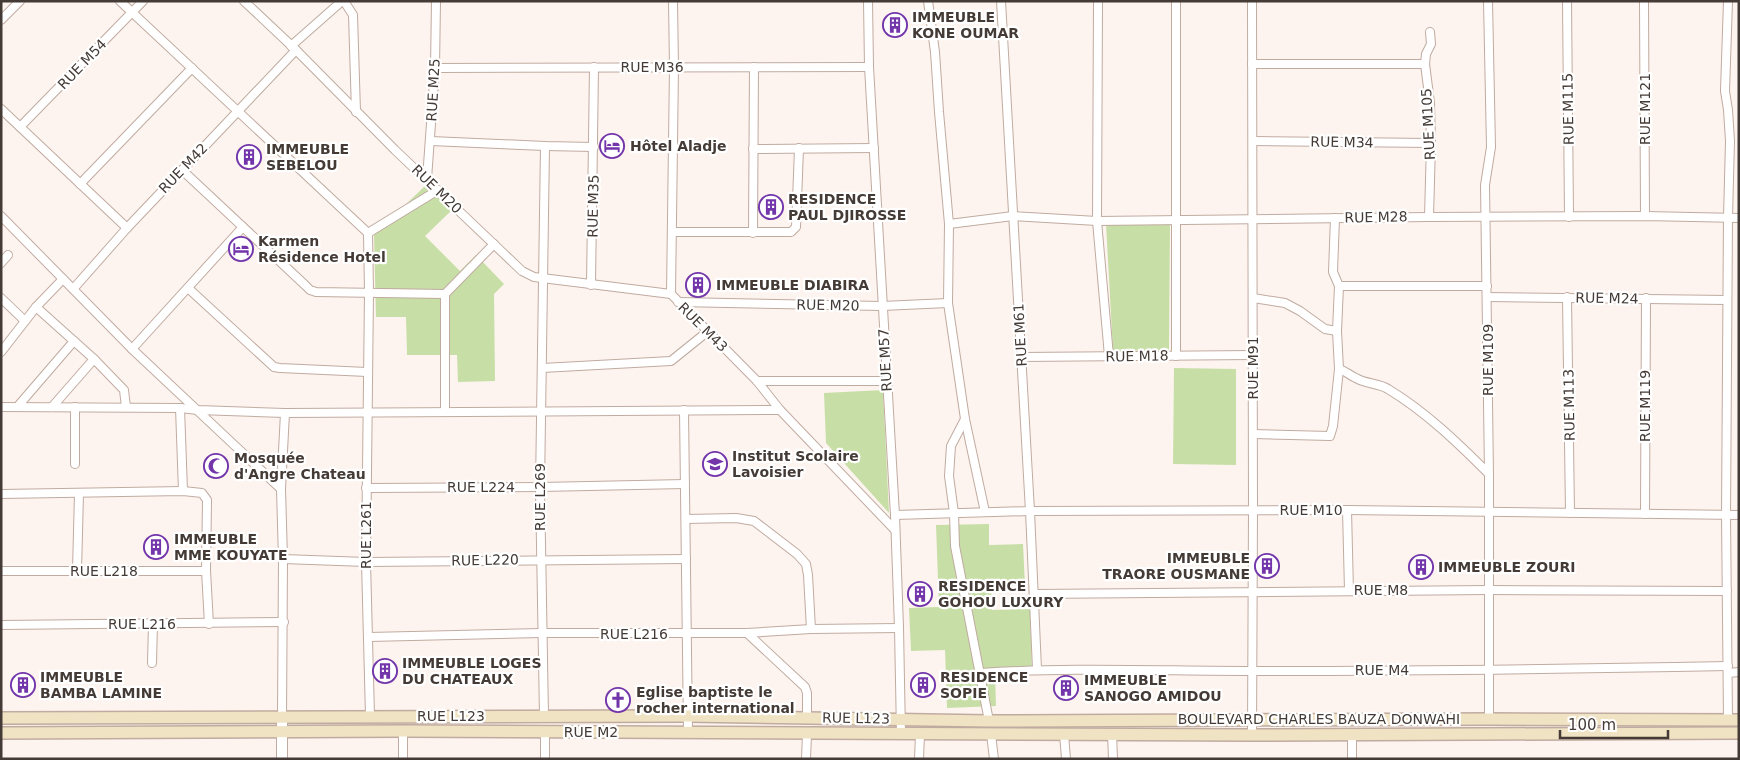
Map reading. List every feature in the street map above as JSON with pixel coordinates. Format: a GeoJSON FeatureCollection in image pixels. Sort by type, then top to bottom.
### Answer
{"type":"FeatureCollection","features":[{"type":"Feature","properties":{"kind":"main road","name":"RUE L123"},"geometry":{"type":"LineString","coordinates":[[1,718],[688,716],[900,719]]}},
{"type":"Feature","properties":{"kind":"main road","name":"BOULEVARD CHARLES BAUZA DONWAHI"},"geometry":{"type":"LineString","coordinates":[[900,719],[989,721],[1252,719],[1733,720]]}},
{"type":"Feature","properties":{"kind":"main road","name":"RUE M2"},"geometry":{"type":"LineString","coordinates":[[282,731],[901,734]]}},
{"type":"Feature","properties":{"kind":"main road"},"geometry":{"type":"LineString","coordinates":[[1,733],[282,731]]}},
{"type":"Feature","properties":{"kind":"main road","name":"BOULEVARD CHARLES BAUZA DONWAHI"},"geometry":{"type":"LineString","coordinates":[[901,734],[1739,733]]}},
{"type":"Feature","properties":{"kind":"street"},"geometry":{"type":"LineString","coordinates":[[1,20],[20,1]]}},
{"type":"Feature","properties":{"kind":"street"},"geometry":{"type":"LineString","coordinates":[[120,1],[368,233],[438,190]]}},
{"type":"Feature","properties":{"kind":"street","name":"RUE M54"},"geometry":{"type":"LineString","coordinates":[[20,127],[144,1]]}},
{"type":"Feature","properties":{"kind":"street","name":"RUE M20"},"geometry":{"type":"LineString","coordinates":[[244,1],[522,272],[529,276],[542,278],[671,294]]}},
{"type":"Feature","properties":{"kind":"street"},"geometry":{"type":"LineString","coordinates":[[343,1],[353,15],[356,112]]}},
{"type":"Feature","properties":{"kind":"street","name":"RUE M42"},"geometry":{"type":"LineString","coordinates":[[74,288],[126,228],[237,112],[293,48],[343,1]]}},
{"type":"Feature","properties":{"kind":"street","name":"RUE M25"},"geometry":{"type":"LineString","coordinates":[[427,180],[435,68],[436,1]]}},
{"type":"Feature","properties":{"kind":"street","name":"RUE M43"},"geometry":{"type":"LineString","coordinates":[[673,1],[673,232],[671,294],[757,382],[780,410],[895,530]]}},
{"type":"Feature","properties":{"kind":"street","name":"RUE M57"},"geometry":{"type":"LineString","coordinates":[[868,1],[869,67],[895,515],[900,628],[901,734]]}},
{"type":"Feature","properties":{"kind":"street"},"geometry":{"type":"LineString","coordinates":[[928,1],[936,52],[939,112],[949,224],[948,303],[965,419],[985,512]]}},
{"type":"Feature","properties":{"kind":"street","name":"RUE M61"},"geometry":{"type":"LineString","coordinates":[[1001,1],[1030,511],[1037,669]]}},
{"type":"Feature","properties":{"kind":"street"},"geometry":{"type":"LineString","coordinates":[[1098,1],[1097,221],[1109,356]]}},
{"type":"Feature","properties":{"kind":"street"},"geometry":{"type":"LineString","coordinates":[[1176,1],[1176,356]]}},
{"type":"Feature","properties":{"kind":"street","name":"RUE M91"},"geometry":{"type":"LineString","coordinates":[[1252,1],[1254,218],[1252,735]]}},
{"type":"Feature","properties":{"kind":"street","name":"RUE M109"},"geometry":{"type":"LineString","coordinates":[[1488,1],[1491,147],[1485,185],[1489,719]]}},
{"type":"Feature","properties":{"kind":"street","name":"RUE M115"},"geometry":{"type":"LineString","coordinates":[[1567,1],[1569,217]]}},
{"type":"Feature","properties":{"kind":"street","name":"RUE M121"},"geometry":{"type":"LineString","coordinates":[[1644,1],[1645,216]]}},
{"type":"Feature","properties":{"kind":"street"},"geometry":{"type":"LineString","coordinates":[[1728,1],[1725,91],[1730,142],[1726,515],[1728,669],[1733,720]]}},
{"type":"Feature","properties":{"kind":"street","name":"RUE M105"},"geometry":{"type":"LineString","coordinates":[[1429,217],[1430,103],[1425,64],[1426,54],[1431,44],[1430,32]]}},
{"type":"Feature","properties":{"kind":"street"},"geometry":{"type":"LineString","coordinates":[[1252,64],[1425,64]]}},
{"type":"Feature","properties":{"kind":"street","name":"RUE M35"},"geometry":{"type":"LineString","coordinates":[[591,285],[594,67]]}},
{"type":"Feature","properties":{"kind":"street","name":"RUE M36"},"geometry":{"type":"LineString","coordinates":[[435,68],[869,67]]}},
{"type":"Feature","properties":{"kind":"street"},"geometry":{"type":"LineString","coordinates":[[80,184],[192,68]]}},
{"type":"Feature","properties":{"kind":"street"},"geometry":{"type":"LineString","coordinates":[[754,68],[754,233]]}},
{"type":"Feature","properties":{"kind":"street"},"geometry":{"type":"LineString","coordinates":[[1,109],[126,228]]}},
{"type":"Feature","properties":{"kind":"street"},"geometry":{"type":"LineString","coordinates":[[430,141],[594,147]]}},
{"type":"Feature","properties":{"kind":"street","name":"RUE M34"},"geometry":{"type":"LineString","coordinates":[[1253,141],[1431,143]]}},
{"type":"Feature","properties":{"kind":"street","name":"RUE L269"},"geometry":{"type":"LineString","coordinates":[[544,716],[541,634],[540,487],[545,146]]}},
{"type":"Feature","properties":{"kind":"street"},"geometry":{"type":"LineString","coordinates":[[673,232],[791,232],[796,227],[799,148]]}},
{"type":"Feature","properties":{"kind":"street"},"geometry":{"type":"LineString","coordinates":[[753,149],[874,148]]}},
{"type":"Feature","properties":{"kind":"street"},"geometry":{"type":"LineString","coordinates":[[182,170],[310,290],[316,292],[445,294]]}},
{"type":"Feature","properties":{"kind":"street"},"geometry":{"type":"LineString","coordinates":[[1,216],[132,348],[281,489]]}},
{"type":"Feature","properties":{"kind":"street","name":"RUE M28"},"geometry":{"type":"LineString","coordinates":[[949,224],[1013,216],[1097,221],[1429,217],[1645,216],[1739,218]]}},
{"type":"Feature","properties":{"kind":"street"},"geometry":{"type":"LineString","coordinates":[[1253,434],[1330,436],[1334,426],[1339,369],[1337,331],[1339,286],[1334,272],[1335,218]]}},
{"type":"Feature","properties":{"kind":"street"},"geometry":{"type":"LineString","coordinates":[[132,348],[243,227]]}},
{"type":"Feature","properties":{"kind":"street","name":"RUE L261"},"geometry":{"type":"LineString","coordinates":[[368,233],[366,562],[370,716]]}},
{"type":"Feature","properties":{"kind":"street"},"geometry":{"type":"LineString","coordinates":[[445,412],[445,294],[494,244]]}},
{"type":"Feature","properties":{"kind":"street"},"geometry":{"type":"LineString","coordinates":[[1,263],[8,255]]}},
{"type":"Feature","properties":{"kind":"street"},"geometry":{"type":"LineString","coordinates":[[1,352],[36,307],[63,279]]}},
{"type":"Feature","properties":{"kind":"street"},"geometry":{"type":"LineString","coordinates":[[1339,286],[1487,286]]}},
{"type":"Feature","properties":{"kind":"street"},"geometry":{"type":"LineString","coordinates":[[188,288],[274,367],[368,372]]}},
{"type":"Feature","properties":{"kind":"street","name":"RUE M24"},"geometry":{"type":"LineString","coordinates":[[1487,297],[1727,300]]}},
{"type":"Feature","properties":{"kind":"street","name":"RUE M113"},"geometry":{"type":"LineString","coordinates":[[1567,297],[1570,513]]}},
{"type":"Feature","properties":{"kind":"street"},"geometry":{"type":"LineString","coordinates":[[1,298],[25,321]]}},
{"type":"Feature","properties":{"kind":"street"},"geometry":{"type":"LineString","coordinates":[[1253,298],[1284,302],[1325,329],[1337,331]]}},
{"type":"Feature","properties":{"kind":"street","name":"RUE M119"},"geometry":{"type":"LineString","coordinates":[[1645,514],[1646,298]]}},
{"type":"Feature","properties":{"kind":"street","name":"RUE M20"},"geometry":{"type":"LineString","coordinates":[[678,302],[882,306],[948,303]]}},
{"type":"Feature","properties":{"kind":"street"},"geometry":{"type":"LineString","coordinates":[[36,307],[94,359],[124,390],[126,407]]}},
{"type":"Feature","properties":{"kind":"street"},"geometry":{"type":"LineString","coordinates":[[542,368],[671,361],[708,332]]}},
{"type":"Feature","properties":{"kind":"street"},"geometry":{"type":"LineString","coordinates":[[18,406],[74,342]]}},
{"type":"Feature","properties":{"kind":"street","name":"RUE M18"},"geometry":{"type":"LineString","coordinates":[[1021,357],[1253,355]]}},
{"type":"Feature","properties":{"kind":"street"},"geometry":{"type":"LineString","coordinates":[[52,406],[94,359]]}},
{"type":"Feature","properties":{"kind":"street"},"geometry":{"type":"LineString","coordinates":[[1339,369],[1346,371],[1356,379],[1386,388],[1407,402],[1452,438],[1488,474]]}},
{"type":"Feature","properties":{"kind":"street"},"geometry":{"type":"LineString","coordinates":[[757,382],[886,382]]}},
{"type":"Feature","properties":{"kind":"street"},"geometry":{"type":"LineString","coordinates":[[1,407],[180,408],[285,413],[780,410]]}},
{"type":"Feature","properties":{"kind":"street"},"geometry":{"type":"LineString","coordinates":[[75,407],[75,464]]}},
{"type":"Feature","properties":{"kind":"street"},"geometry":{"type":"LineString","coordinates":[[180,408],[183,491]]}},
{"type":"Feature","properties":{"kind":"street"},"geometry":{"type":"LineString","coordinates":[[684,410],[688,732]]}},
{"type":"Feature","properties":{"kind":"street"},"geometry":{"type":"LineString","coordinates":[[282,759],[284,559],[281,489],[285,413]]}},
{"type":"Feature","properties":{"kind":"street"},"geometry":{"type":"LineString","coordinates":[[965,419],[951,446],[950,476],[955,546],[989,721]]}},
{"type":"Feature","properties":{"kind":"street","name":"RUE L224"},"geometry":{"type":"LineString","coordinates":[[366,488],[685,484]]}},
{"type":"Feature","properties":{"kind":"street"},"geometry":{"type":"LineString","coordinates":[[1,494],[183,491],[202,493],[207,500],[206,570],[209,624]]}},
{"type":"Feature","properties":{"kind":"street"},"geometry":{"type":"LineString","coordinates":[[78,571],[79,493]]}},
{"type":"Feature","properties":{"kind":"street"},"geometry":{"type":"LineString","coordinates":[[1347,510],[1348,591]]}},
{"type":"Feature","properties":{"kind":"street","name":"RUE M10"},"geometry":{"type":"LineString","coordinates":[[895,515],[1030,511],[1347,510],[1739,515]]}},
{"type":"Feature","properties":{"kind":"street"},"geometry":{"type":"LineString","coordinates":[[686,519],[736,518],[754,521],[797,554],[806,564],[811,629]]}},
{"type":"Feature","properties":{"kind":"street","name":"RUE L220"},"geometry":{"type":"LineString","coordinates":[[284,559],[366,562],[686,559]]}},
{"type":"Feature","properties":{"kind":"street","name":"RUE L218"},"geometry":{"type":"LineString","coordinates":[[1,571],[206,570]]}},
{"type":"Feature","properties":{"kind":"street","name":"RUE M8"},"geometry":{"type":"LineString","coordinates":[[1034,594],[1488,590],[1727,591]]}},
{"type":"Feature","properties":{"kind":"street","name":"RUE L216"},"geometry":{"type":"LineString","coordinates":[[1,625],[284,622]]}},
{"type":"Feature","properties":{"kind":"street"},"geometry":{"type":"LineString","coordinates":[[152,663],[153,624]]}},
{"type":"Feature","properties":{"kind":"street","name":"RUE L216"},"geometry":{"type":"LineString","coordinates":[[368,636],[686,634],[900,628]]}},
{"type":"Feature","properties":{"kind":"street"},"geometry":{"type":"LineString","coordinates":[[747,633],[805,687],[807,693],[807,718]]}},
{"type":"Feature","properties":{"kind":"street","name":"RUE M4"},"geometry":{"type":"LineString","coordinates":[[981,673],[1037,669],[1252,671],[1728,669],[1739,672]]}},
{"type":"Feature","properties":{"kind":"street"},"geometry":{"type":"LineString","coordinates":[[403,731],[404,759]]}},
{"type":"Feature","properties":{"kind":"street"},"geometry":{"type":"LineString","coordinates":[[545,732],[545,759]]}},
{"type":"Feature","properties":{"kind":"street"},"geometry":{"type":"LineString","coordinates":[[1112,733],[1113,759]]}},
{"type":"Feature","properties":{"kind":"street"},"geometry":{"type":"LineString","coordinates":[[806,759],[807,734]]}},
{"type":"Feature","properties":{"kind":"street"},"geometry":{"type":"LineString","coordinates":[[919,759],[920,734]]}},
{"type":"Feature","properties":{"kind":"street"},"geometry":{"type":"LineString","coordinates":[[991,734],[994,759]]}},
{"type":"Feature","properties":{"kind":"street"},"geometry":{"type":"LineString","coordinates":[[1064,734],[1066,759]]}},
{"type":"Feature","properties":{"kind":"street"},"geometry":{"type":"LineString","coordinates":[[1352,734],[1352,759]]}},
{"type":"Feature","properties":{"kind":"green space"},"geometry":{"type":"Polygon","coordinates":[[[428,183],[453,209],[425,236],[460,271],[476,255],[504,284],[494,294],[495,381],[458,382],[457,355],[407,355],[406,317],[376,317],[374,235],[428,183]]]}},
{"type":"Feature","properties":{"kind":"green space"},"geometry":{"type":"Polygon","coordinates":[[[1106,224],[1170,224],[1169,350],[1113,351],[1106,224]]]}},
{"type":"Feature","properties":{"kind":"green space"},"geometry":{"type":"Polygon","coordinates":[[[1174,368],[1236,369],[1236,465],[1173,464],[1174,368]]]}},
{"type":"Feature","properties":{"kind":"green space"},"geometry":{"type":"Polygon","coordinates":[[[883,390],[889,513],[826,443],[824,393],[883,390]]]}},
{"type":"Feature","properties":{"kind":"green space"},"geometry":{"type":"Polygon","coordinates":[[[989,524],[989,545],[1023,544],[1025,585],[991,586],[992,610],[1030,609],[1032,673],[995,674],[996,706],[947,708],[945,650],[911,651],[909,608],[939,607],[936,525],[989,524]]]}},
{"type":"Feature","properties":{"kind":"place","name":"IMMEUBLE KONE OUMAR"},"geometry":{"type":"Point","coordinates":[895,25]}},
{"type":"Feature","properties":{"kind":"place","name":"Hôtel Aladje"},"geometry":{"type":"Point","coordinates":[612,146]}},
{"type":"Feature","properties":{"kind":"place","name":"IMMEUBLE SEBELOU"},"geometry":{"type":"Point","coordinates":[249,157]}},
{"type":"Feature","properties":{"kind":"place","name":"RESIDENCE PAUL DJIROSSE"},"geometry":{"type":"Point","coordinates":[771,207]}},
{"type":"Feature","properties":{"kind":"place","name":"Karmen Résidence Hotel"},"geometry":{"type":"Point","coordinates":[241,249]}},
{"type":"Feature","properties":{"kind":"place","name":"IMMEUBLE DIABIRA"},"geometry":{"type":"Point","coordinates":[698,285]}},
{"type":"Feature","properties":{"kind":"place","name":"Institut Scolaire Lavoisier"},"geometry":{"type":"Point","coordinates":[715,464]}},
{"type":"Feature","properties":{"kind":"place","name":"Mosquée d'Angre Chateau"},"geometry":{"type":"Point","coordinates":[216,466]}},
{"type":"Feature","properties":{"kind":"place","name":"IMMEUBLE MME KOUYATE"},"geometry":{"type":"Point","coordinates":[156,547]}},
{"type":"Feature","properties":{"kind":"place","name":"IMMEUBLE TRAORE OUSMANE"},"geometry":{"type":"Point","coordinates":[1267,566]}},
{"type":"Feature","properties":{"kind":"place","name":"IMMEUBLE ZOURI"},"geometry":{"type":"Point","coordinates":[1421,567]}},
{"type":"Feature","properties":{"kind":"place","name":"RESIDENCE GOHOU LUXURY"},"geometry":{"type":"Point","coordinates":[920,594]}},
{"type":"Feature","properties":{"kind":"place","name":"IMMEUBLE LOGES DU CHATEAUX"},"geometry":{"type":"Point","coordinates":[385,671]}},
{"type":"Feature","properties":{"kind":"place","name":"IMMEUBLE BAMBA LAMINE"},"geometry":{"type":"Point","coordinates":[23,685]}},
{"type":"Feature","properties":{"kind":"place","name":"RESIDENCE SOPIE"},"geometry":{"type":"Point","coordinates":[923,685]}},
{"type":"Feature","properties":{"kind":"place","name":"IMMEUBLE SANOGO AMIDOU"},"geometry":{"type":"Point","coordinates":[1066,688]}},
{"type":"Feature","properties":{"kind":"place","name":"Eglise baptiste le rocher international"},"geometry":{"type":"Point","coordinates":[618,700]}}]}
